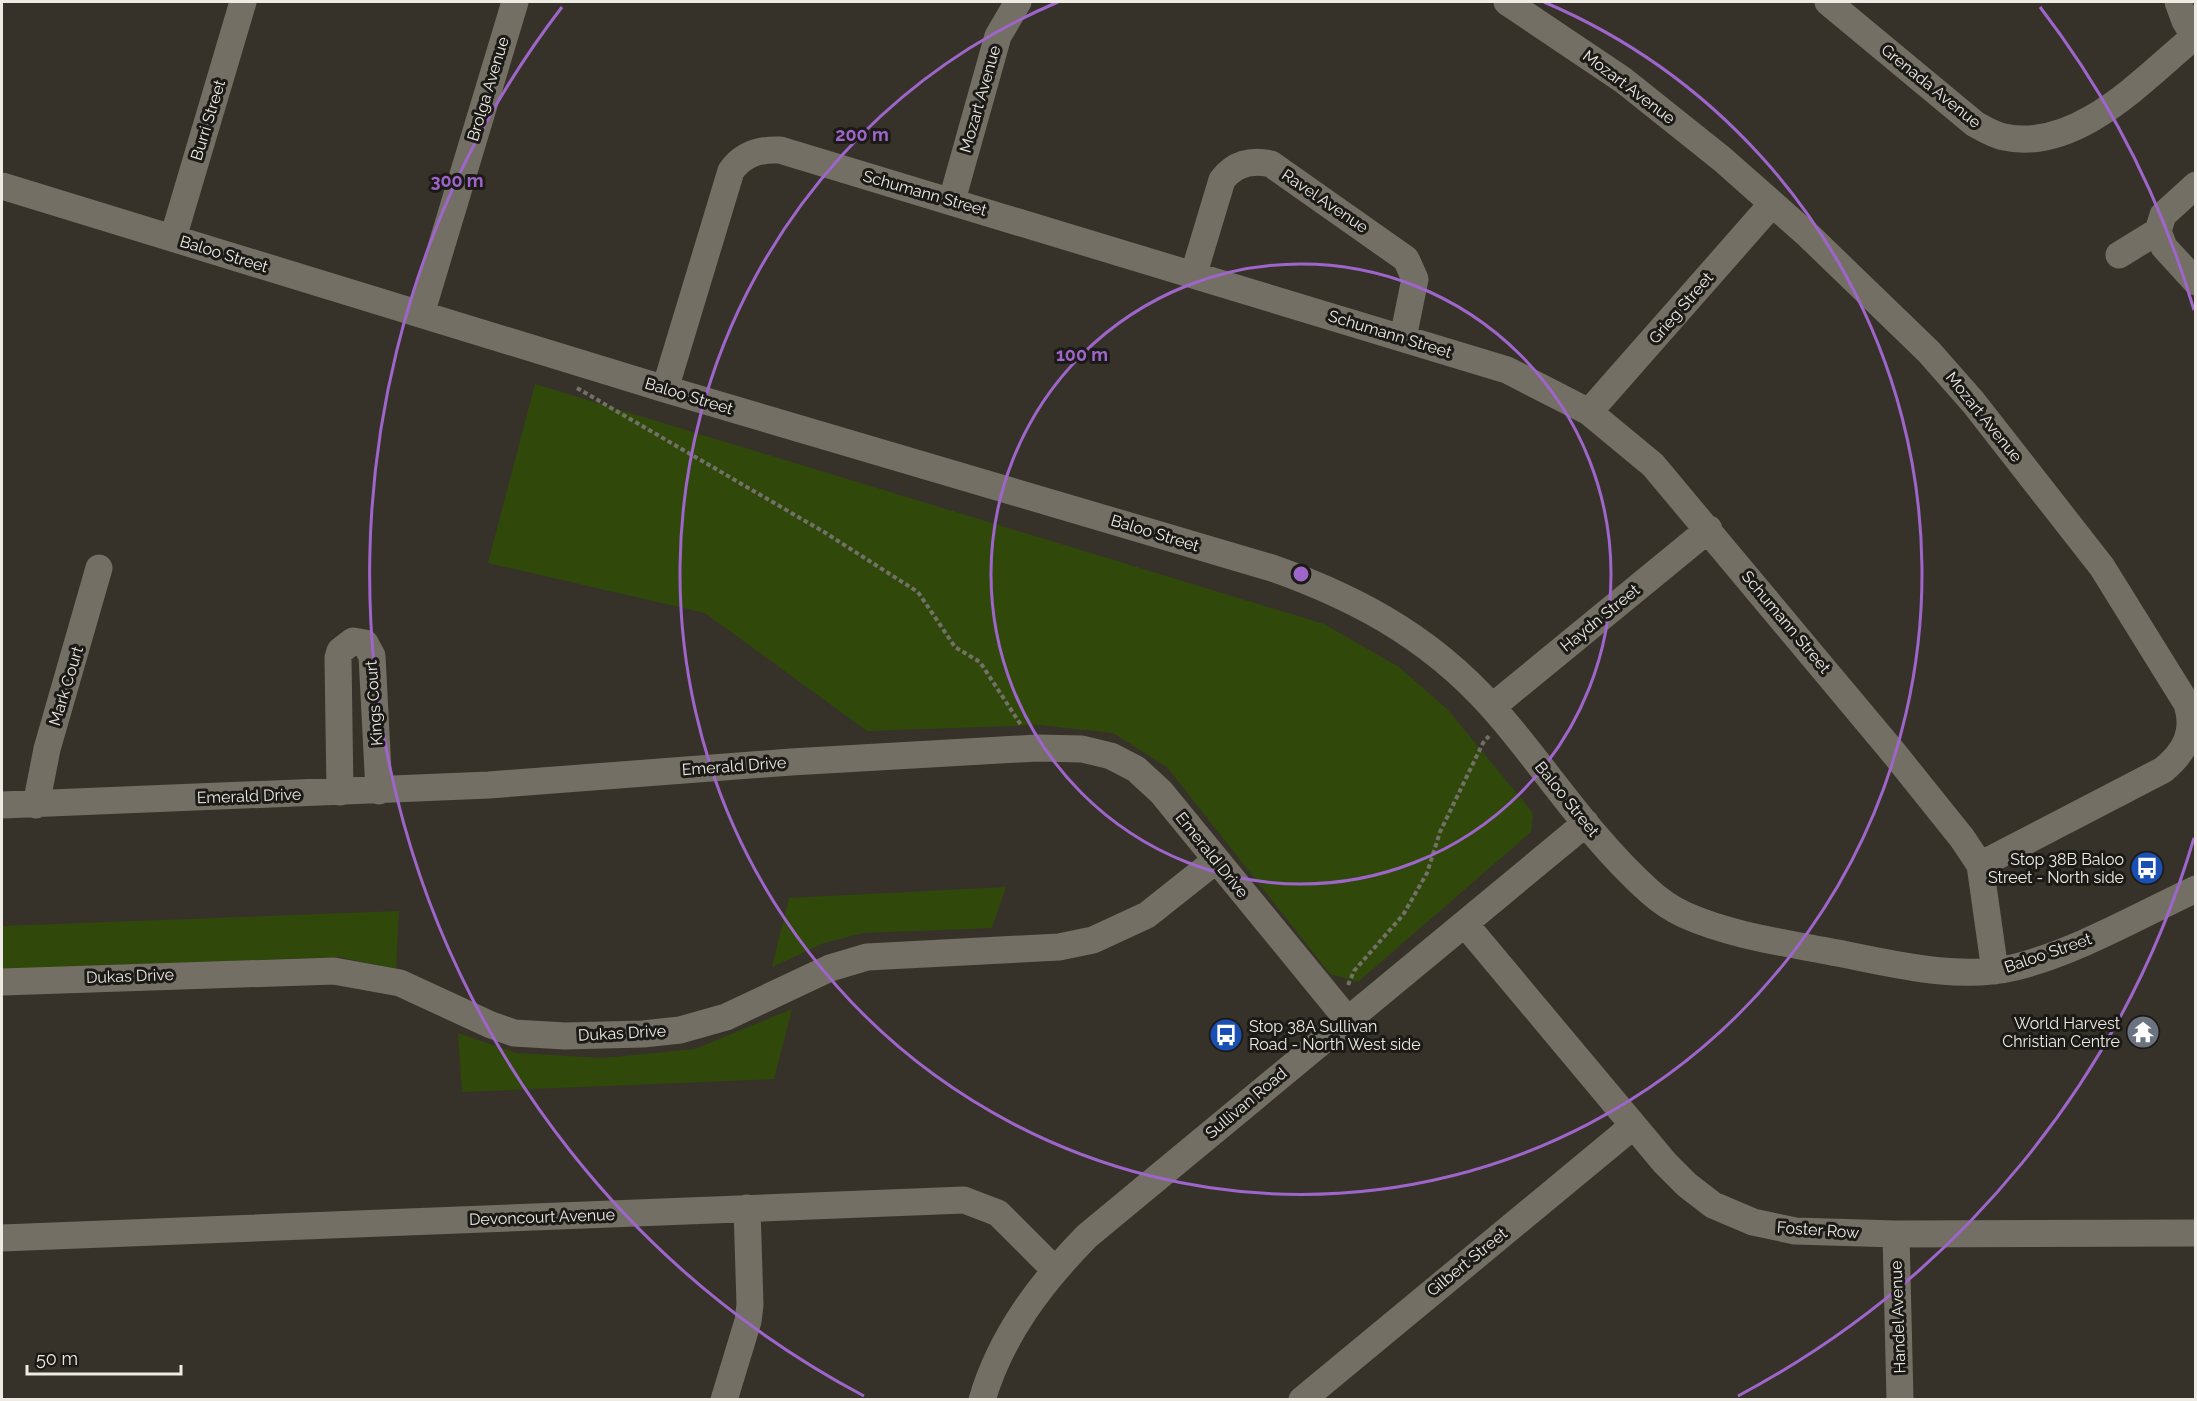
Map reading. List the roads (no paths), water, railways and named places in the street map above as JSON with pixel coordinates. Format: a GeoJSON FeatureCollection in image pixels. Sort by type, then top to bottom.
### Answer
{"type":"FeatureCollection","features":[{"type":"Feature","properties":{"kind":"street","name":"Burri Street"},"geometry":{"type":"LineString","coordinates":[[172,238],[243,2]]}},
{"type":"Feature","properties":{"kind":"street","name":"Brolga Avenue"},"geometry":{"type":"LineString","coordinates":[[421,314],[515,2]]}},
{"type":"Feature","properties":{"kind":"street","name":"Mozart Avenue"},"geometry":{"type":"LineString","coordinates":[[952,200],[998,36],[1018,2]]}},
{"type":"Feature","properties":{"kind":"street","name":"Mozart Avenue"},"geometry":{"type":"LineString","coordinates":[[1507,2],[1623,80],[1722,159],[1891,314],[1973,402],[2123,597],[2187,704],[2192,718],[2192,728],[2183,751],[2163,770],[1980,865]]}},
{"type":"Feature","properties":{"kind":"street","name":"Grenada Avenue"},"geometry":{"type":"LineString","coordinates":[[1828,2],[1975,124],[2004,137],[2022,139],[2059,134],[2093,119],[2195,38]]}},
{"type":"Feature","properties":{"kind":"street"},"geometry":{"type":"LineString","coordinates":[[2178,2],[2195,38]]}},
{"type":"Feature","properties":{"kind":"street","name":"Schumann Street"},"geometry":{"type":"LineString","coordinates":[[665,389],[731,171],[746,156],[767,149],[780,150],[952,200],[1507,370],[1589,412],[1653,465],[1709,529],[1893,752],[1962,838],[1980,865],[1995,971]]}},
{"type":"Feature","properties":{"kind":"street","name":"Ravel Avenue"},"geometry":{"type":"LineString","coordinates":[[1194,273],[1222,180],[1228,172],[1249,162],[1271,164],[1406,259],[1415,279],[1403,338]]}},
{"type":"Feature","properties":{"kind":"street"},"geometry":{"type":"LineString","coordinates":[[2196,185],[2163,215],[2158,231],[2164,247],[2196,282]]}},
{"type":"Feature","properties":{"kind":"street","name":"Baloo Street"},"geometry":{"type":"LineString","coordinates":[[2,186],[665,389],[1309,581],[1362,604],[1406,631],[1444,660],[1497,713],[1586,824],[1627,870],[1658,899],[1686,916],[1715,927],[1900,965],[1959,971],[1995,971],[2034,961],[2089,939],[2196,889]]}},
{"type":"Feature","properties":{"kind":"street","name":"Grieg Street"},"geometry":{"type":"LineString","coordinates":[[1589,412],[1772,204]]}},
{"type":"Feature","properties":{"kind":"street"},"geometry":{"type":"LineString","coordinates":[[2119,255],[2158,231]]}},
{"type":"Feature","properties":{"kind":"street","name":"Haydn Street"},"geometry":{"type":"LineString","coordinates":[[1497,713],[1709,529]]}},
{"type":"Feature","properties":{"kind":"street","name":"Mark Court"},"geometry":{"type":"LineString","coordinates":[[36,805],[47,749],[99,568]]}},
{"type":"Feature","properties":{"kind":"street","name":"Kings Court"},"geometry":{"type":"LineString","coordinates":[[340,792],[338,658],[343,647],[354,641],[365,643],[372,656],[379,791]]}},
{"type":"Feature","properties":{"kind":"street","name":"Emerald Drive"},"geometry":{"type":"LineString","coordinates":[[2,805],[379,791],[1037,748],[1095,750],[1136,769],[1161,792],[1215,861],[1347,1019]]}},
{"type":"Feature","properties":{"kind":"street","name":"Sullivan Road"},"geometry":{"type":"LineString","coordinates":[[982,1400],[1011,1331],[1035,1294],[1055,1270],[1100,1225],[1586,824]]}},
{"type":"Feature","properties":{"kind":"street","name":"Dukas Drive"},"geometry":{"type":"LineString","coordinates":[[2,982],[334,970],[400,983],[490,1025],[514,1033],[565,1036],[644,1034],[680,1030],[717,1021],[830,968],[867,957],[1059,947],[1093,940],[1147,915],[1215,861]]}},
{"type":"Feature","properties":{"kind":"street","name":"Foster Row"},"geometry":{"type":"LineString","coordinates":[[1465,924],[1633,1126],[1687,1185],[1713,1205],[1730,1214],[1795,1231],[1896,1234],[2196,1233]]}},
{"type":"Feature","properties":{"kind":"street","name":"Gilbert Street"},"geometry":{"type":"LineString","coordinates":[[1302,1400],[1633,1126]]}},
{"type":"Feature","properties":{"kind":"street","name":"Devoncourt Avenue"},"geometry":{"type":"LineString","coordinates":[[2,1238],[971,1201],[991,1209],[1006,1220],[1055,1270]]}},
{"type":"Feature","properties":{"kind":"street"},"geometry":{"type":"LineString","coordinates":[[724,1400],[748,1321],[750,1305],[747,1208]]}},
{"type":"Feature","properties":{"kind":"street","name":"Handel Avenue"},"geometry":{"type":"LineString","coordinates":[[1896,1234],[1900,1400]]}},
{"type":"Feature","properties":{"kind":"place","name":"Stop 38B Baloo Street - North side"},"geometry":{"type":"Point","coordinates":[2147,868]}},
{"type":"Feature","properties":{"kind":"place","name":"World Harvest Christian Centre"},"geometry":{"type":"Point","coordinates":[2143,1032]}},
{"type":"Feature","properties":{"kind":"place","name":"Stop 38A Sullivan Road - North West side"},"geometry":{"type":"Point","coordinates":[1226,1035]}}]}
